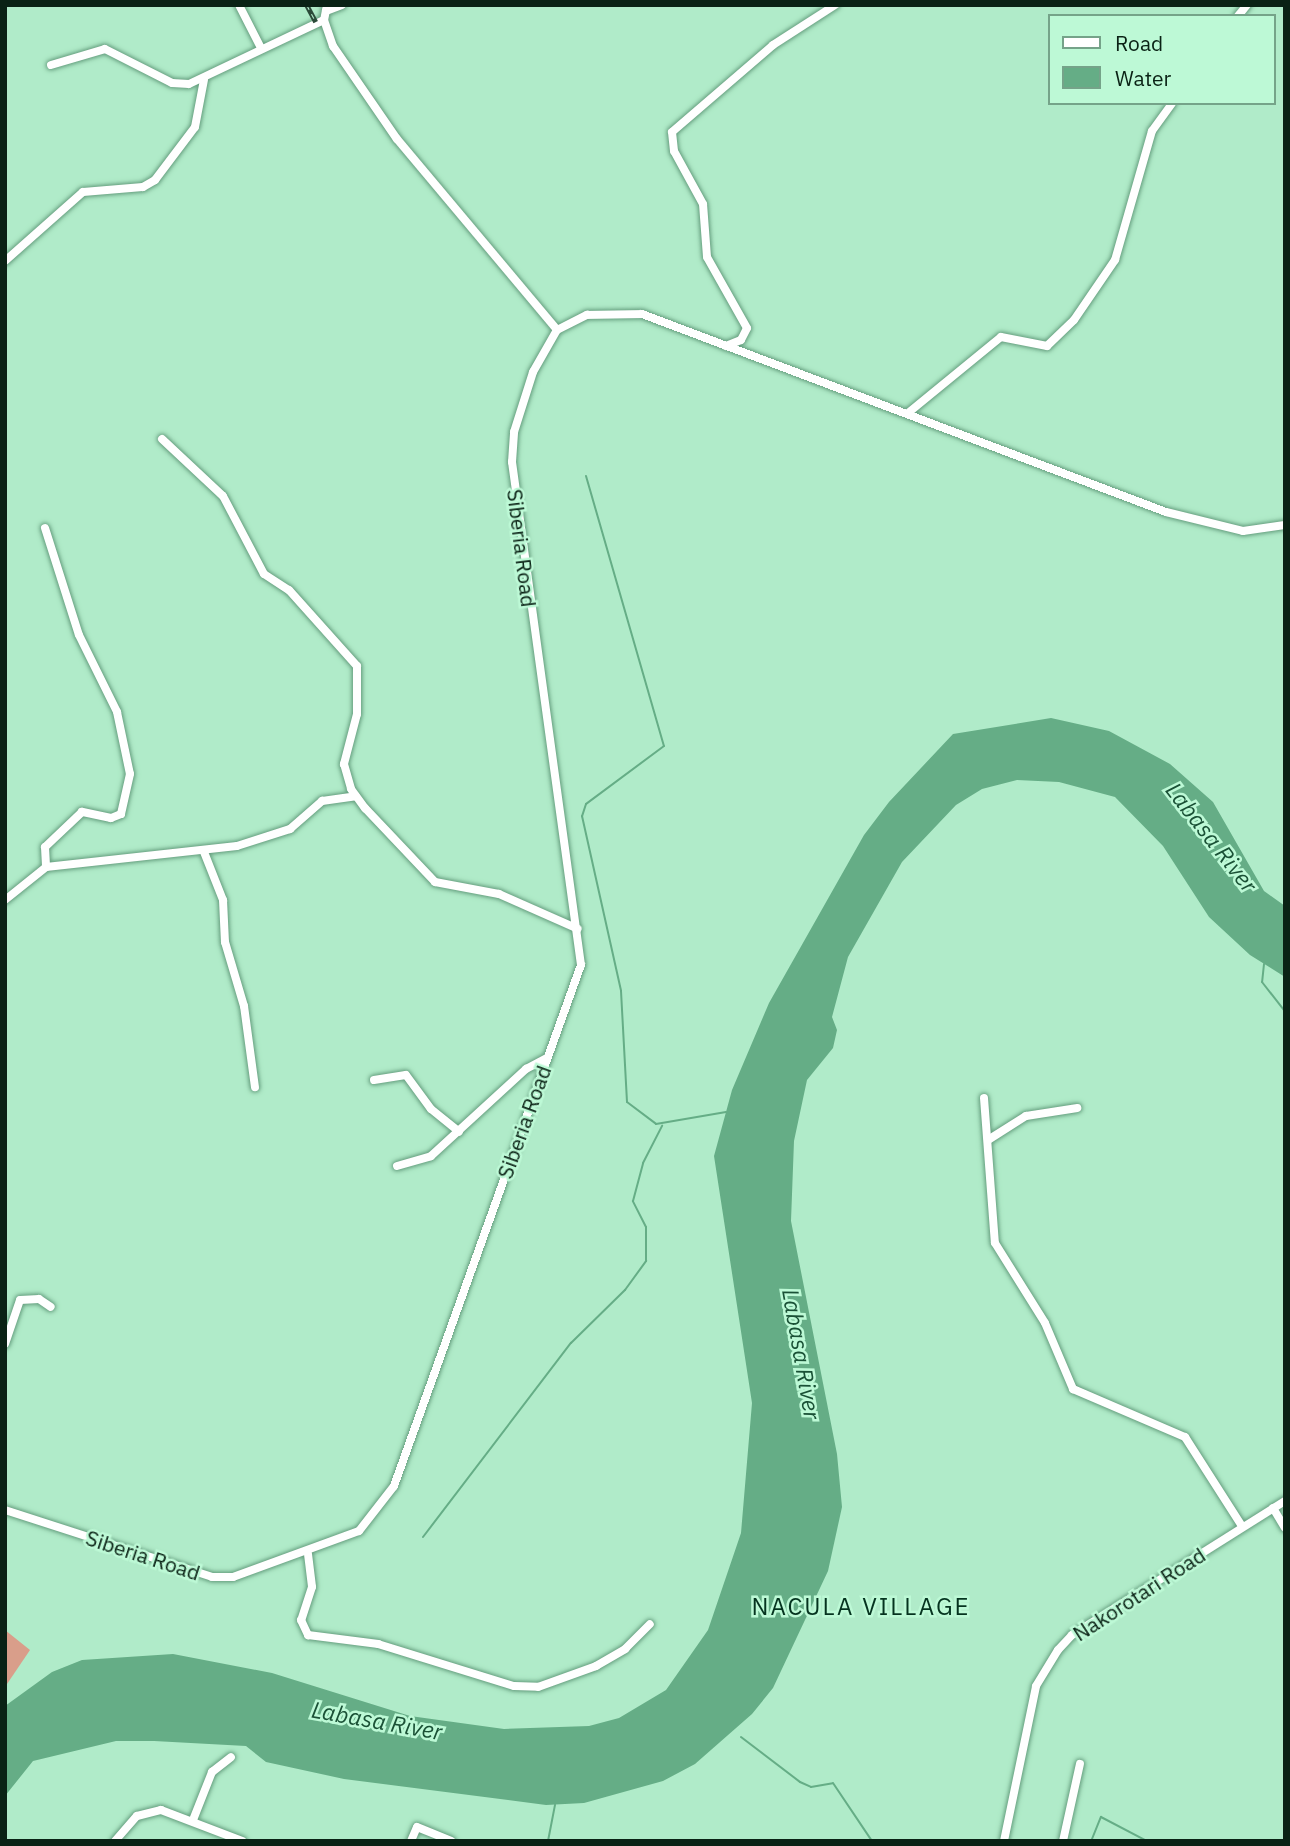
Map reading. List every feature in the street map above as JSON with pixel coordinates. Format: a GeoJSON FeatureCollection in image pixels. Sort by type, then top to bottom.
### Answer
{"type":"FeatureCollection","features":[{"type":"Feature","properties":{"kind":"street"},"geometry":{"type":"LineString","coordinates":[[239,5],[261,48]]}},
{"type":"Feature","properties":{"kind":"street"},"geometry":{"type":"LineString","coordinates":[[51,65],[106,49],[172,83],[204,80],[342,5]]}},
{"type":"Feature","properties":{"kind":"street"},"geometry":{"type":"LineString","coordinates":[[726,346],[741,340],[747,328],[707,257],[703,204],[674,151],[672,132],[747,66],[835,5]]}},
{"type":"Feature","properties":{"kind":"street"},"geometry":{"type":"LineString","coordinates":[[326,12],[333,46],[420,169],[557,330],[587,315],[629,311],[1214,527],[1285,525]]}},
{"type":"Feature","properties":{"kind":"street"},"geometry":{"type":"LineString","coordinates":[[5,261],[83,192],[143,187],[155,180],[195,127],[204,80]]}},
{"type":"Feature","properties":{"kind":"street"},"geometry":{"type":"LineString","coordinates":[[908,413],[1001,337],[1046,346],[1074,320],[1115,260],[1152,131],[1171,105]]}},
{"type":"Feature","properties":{"kind":"street","name":"Siberia Road"},"geometry":{"type":"LineString","coordinates":[[5,1510],[212,1577],[233,1577],[308,1554],[359,1531],[394,1486],[581,965],[512,463],[514,432],[533,372],[557,330]]}},
{"type":"Feature","properties":{"kind":"street"},"geometry":{"type":"LineString","coordinates":[[162,439],[223,496],[264,574],[289,590],[357,666],[357,714],[344,764],[356,796],[435,882],[499,894],[578,929]]}},
{"type":"Feature","properties":{"kind":"street"},"geometry":{"type":"LineString","coordinates":[[45,528],[79,635],[117,712],[130,774],[121,814],[111,818],[82,812],[45,846],[46,867]]}},
{"type":"Feature","properties":{"kind":"street"},"geometry":{"type":"LineString","coordinates":[[5,900],[46,867],[204,852],[274,835],[322,802],[356,796]]}},
{"type":"Feature","properties":{"kind":"street"},"geometry":{"type":"LineString","coordinates":[[204,852],[223,900],[225,942],[244,1006],[255,1087]]}},
{"type":"Feature","properties":{"kind":"street"},"geometry":{"type":"LineString","coordinates":[[397,1166],[420,1163],[459,1132],[526,1069],[547,1058]]}},
{"type":"Feature","properties":{"kind":"street"},"geometry":{"type":"LineString","coordinates":[[374,1080],[406,1075],[431,1109],[459,1132]]}},
{"type":"Feature","properties":{"kind":"street"},"geometry":{"type":"LineString","coordinates":[[984,1098],[995,1243],[1045,1323],[1073,1389],[1185,1437],[1242,1526]]}},
{"type":"Feature","properties":{"kind":"street"},"geometry":{"type":"LineString","coordinates":[[988,1140],[1026,1116],[1077,1108]]}},
{"type":"Feature","properties":{"kind":"street"},"geometry":{"type":"LineString","coordinates":[[5,1344],[20,1300],[39,1299],[51,1307]]}},
{"type":"Feature","properties":{"kind":"street","name":"Nakorotari Road"},"geometry":{"type":"LineString","coordinates":[[1004,1841],[1029,1712],[1052,1657],[1072,1635],[1285,1501]]}},
{"type":"Feature","properties":{"kind":"street"},"geometry":{"type":"LineString","coordinates":[[1273,1508],[1285,1528]]}},
{"type":"Feature","properties":{"kind":"street"},"geometry":{"type":"LineString","coordinates":[[308,1554],[312,1587],[302,1619],[308,1635],[378,1644],[514,1686],[538,1687],[596,1666],[625,1649],[650,1624]]}},
{"type":"Feature","properties":{"kind":"street"},"geometry":{"type":"LineString","coordinates":[[193,1820],[212,1772],[231,1757]]}},
{"type":"Feature","properties":{"kind":"street"},"geometry":{"type":"LineString","coordinates":[[1063,1841],[1080,1764]]}},
{"type":"Feature","properties":{"kind":"street"},"geometry":{"type":"LineString","coordinates":[[115,1841],[124,1826],[150,1812],[161,1810],[242,1841]]}},
{"type":"Feature","properties":{"kind":"street"},"geometry":{"type":"LineString","coordinates":[[411,1841],[417,1827],[451,1841]]}},
{"type":"Feature","properties":{"kind":"shaded area"},"geometry":{"type":"Polygon","coordinates":[[[5,1630],[30,1650],[5,1687],[5,1630]]]}},
{"type":"Feature","properties":{"kind":"water","name":"Labasa River"},"geometry":{"type":"Polygon","coordinates":[[[1051,718],[1109,731],[1170,764],[1213,802],[1264,891],[1285,906],[1285,977],[1250,955],[1209,917],[1163,846],[1115,797],[1059,782],[1017,780],[982,789],[956,805],[902,862],[848,957],[832,1017],[837,1030],[833,1048],[807,1080],[794,1141],[791,1221],[837,1454],[842,1507],[828,1571],[773,1688],[752,1714],[695,1764],[663,1781],[584,1803],[546,1805],[344,1779],[266,1762],[246,1746],[154,1741],[116,1741],[33,1761],[5,1796],[5,1706],[52,1672],[82,1660],[173,1654],[272,1673],[410,1716],[504,1729],[589,1726],[619,1718],[666,1690],[708,1630],[741,1533],[752,1403],[714,1156],[732,1090],[769,1003],[864,835],[889,802],[953,734],[1051,718]]]}},
{"type":"Feature","properties":{"kind":"waterway"},"geometry":{"type":"LineString","coordinates":[[586,476],[664,746],[586,804],[582,816],[621,991],[627,1102],[656,1124],[726,1112]]}},
{"type":"Feature","properties":{"kind":"waterway"},"geometry":{"type":"LineString","coordinates":[[1264,964],[1262,982],[1285,1011]]}},
{"type":"Feature","properties":{"kind":"waterway"},"geometry":{"type":"LineString","coordinates":[[423,1537],[571,1343],[625,1290],[646,1261],[646,1227],[633,1201],[643,1163],[662,1126]]}},
{"type":"Feature","properties":{"kind":"waterway"},"geometry":{"type":"LineString","coordinates":[[741,1737],[800,1782],[811,1787],[833,1783],[872,1841]]}},
{"type":"Feature","properties":{"kind":"waterway"},"geometry":{"type":"LineString","coordinates":[[548,1841],[555,1805]]}},
{"type":"Feature","properties":{"kind":"waterway"},"geometry":{"type":"LineString","coordinates":[[1092,1839],[1101,1817],[1147,1841]]}},
{"type":"Feature","properties":{"kind":"railway"},"geometry":{"type":"LineString","coordinates":[[307,5],[316,22]]}},
{"type":"Feature","properties":{"kind":"district","name":"NACULA VILLAGE"},"geometry":{"type":"Point","coordinates":[861,1607]}}]}
